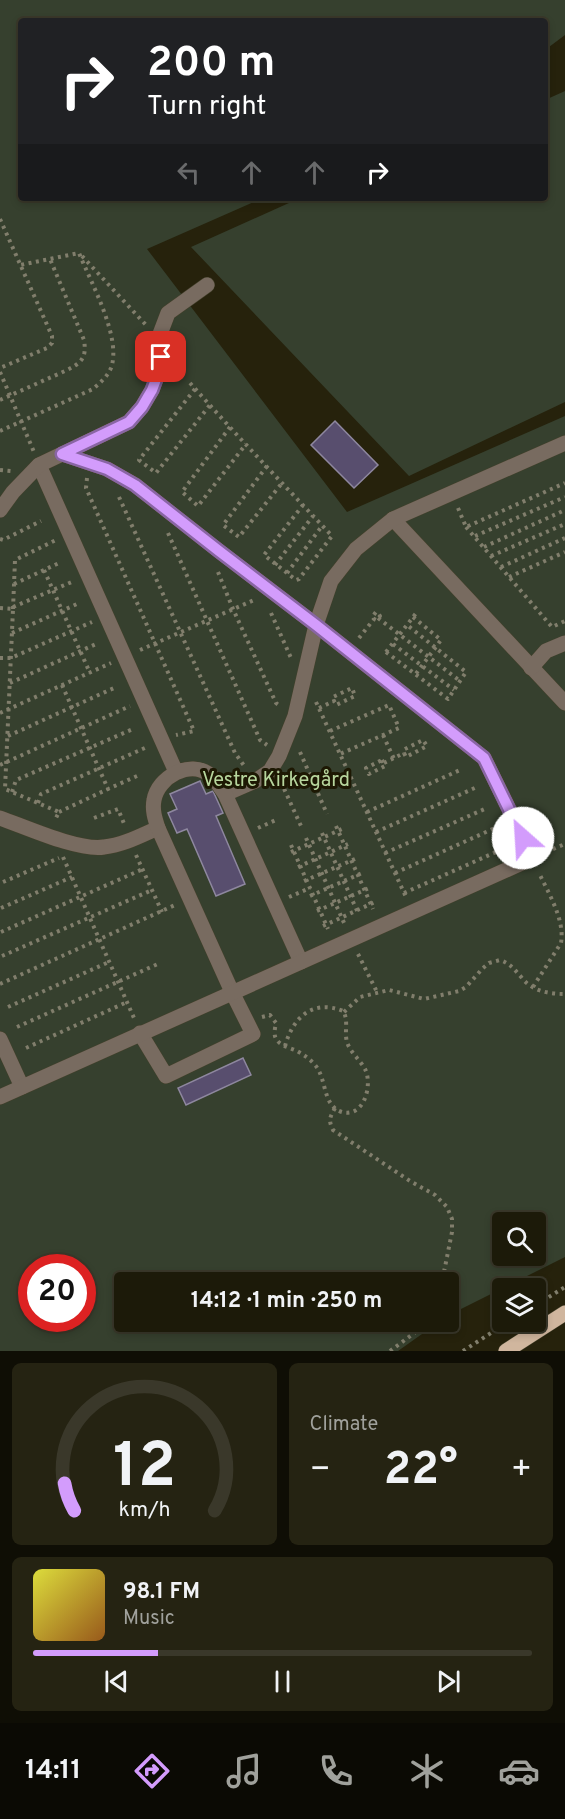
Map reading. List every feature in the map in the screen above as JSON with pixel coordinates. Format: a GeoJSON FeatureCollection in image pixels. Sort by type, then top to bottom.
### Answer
{"type":"FeatureCollection","features":[{"type":"Feature","properties":{"kind":"main road"},"geometry":{"type":"LineString","coordinates":[[506,1351],[565,1312]]}},
{"type":"Feature","properties":{"kind":"lane"},"geometry":{"type":"LineString","coordinates":[[0,510],[13,492],[39,465],[129,422],[142,407],[158,374],[161,357],[160,334],[168,313],[207,285]]}},
{"type":"Feature","properties":{"kind":"lane"},"geometry":{"type":"LineString","coordinates":[[225,794],[255,781],[270,771],[279,756],[295,716],[316,625],[331,581],[356,549],[393,519],[565,443]]}},
{"type":"Feature","properties":{"kind":"lane"},"geometry":{"type":"LineString","coordinates":[[0,1097],[533,858],[484,758],[126,478],[62,454]]}},
{"type":"Feature","properties":{"kind":"lane"},"geometry":{"type":"LineString","coordinates":[[39,465],[176,772]]}},
{"type":"Feature","properties":{"kind":"lane"},"geometry":{"type":"LineString","coordinates":[[393,519],[565,703]]}},
{"type":"Feature","properties":{"kind":"lane"},"geometry":{"type":"LineString","coordinates":[[531,668],[546,651],[565,643]]}},
{"type":"Feature","properties":{"kind":"lane"},"geometry":{"type":"LineString","coordinates":[[140,1033],[166,1076],[253,1034],[232,992],[153,813],[157,789],[176,772],[199,769],[216,781],[225,794],[301,962]]}},
{"type":"Feature","properties":{"kind":"lane"},"geometry":{"type":"LineString","coordinates":[[0,818],[50,836],[65,849],[77,846],[103,848],[131,841],[158,828]]}},
{"type":"Feature","properties":{"kind":"lane"},"geometry":{"type":"LineString","coordinates":[[0,1040],[22,1087]]}},
{"type":"Feature","properties":{"kind":"path"},"geometry":{"type":"LineString","coordinates":[[0,219],[52,336],[52,343],[47,348],[0,370],[39,465]]}},
{"type":"Feature","properties":{"kind":"path"},"geometry":{"type":"LineString","coordinates":[[20,265],[79,253]]}},
{"type":"Feature","properties":{"kind":"path"},"geometry":{"type":"LineString","coordinates":[[79,253],[150,331],[160,334]]}},
{"type":"Feature","properties":{"kind":"path"},"geometry":{"type":"LineString","coordinates":[[0,431],[93,389],[104,380],[110,370],[114,357],[114,343],[79,253]]}},
{"type":"Feature","properties":{"kind":"path"},"geometry":{"type":"LineString","coordinates":[[0,400],[74,367],[84,357],[86,350],[84,340],[50,259]]}},
{"type":"Feature","properties":{"kind":"path"},"geometry":{"type":"LineString","coordinates":[[190,383],[332,536],[296,580],[264,555],[303,505]]}},
{"type":"Feature","properties":{"kind":"path"},"geometry":{"type":"LineString","coordinates":[[195,389],[139,460],[156,473],[210,405]]}},
{"type":"Feature","properties":{"kind":"path"},"geometry":{"type":"LineString","coordinates":[[230,427],[182,492],[198,506],[246,444]]}},
{"type":"Feature","properties":{"kind":"path"},"geometry":{"type":"LineString","coordinates":[[267,466],[223,525],[239,537],[282,483]]}},
{"type":"Feature","properties":{"kind":"path"},"geometry":{"type":"LineString","coordinates":[[126,478],[117,492],[235,753],[255,781]]}},
{"type":"Feature","properties":{"kind":"path"},"geometry":{"type":"LineString","coordinates":[[466,526],[565,483]]}},
{"type":"Feature","properties":{"kind":"path"},"geometry":{"type":"LineString","coordinates":[[451,493],[466,526],[552,627],[565,621]]}},
{"type":"Feature","properties":{"kind":"path"},"geometry":{"type":"LineString","coordinates":[[475,536],[565,497]]}},
{"type":"Feature","properties":{"kind":"path"},"geometry":{"type":"LineString","coordinates":[[483,547],[565,510]]}},
{"type":"Feature","properties":{"kind":"path"},"geometry":{"type":"LineString","coordinates":[[172,513],[165,527],[206,621],[260,740],[279,756]]}},
{"type":"Feature","properties":{"kind":"path"},"geometry":{"type":"LineString","coordinates":[[261,583],[313,516]]}},
{"type":"Feature","properties":{"kind":"path"},"geometry":{"type":"LineString","coordinates":[[0,539],[3,540],[41,521]]}},
{"type":"Feature","properties":{"kind":"path"},"geometry":{"type":"LineString","coordinates":[[491,556],[565,524]]}},
{"type":"Feature","properties":{"kind":"path"},"geometry":{"type":"LineString","coordinates":[[286,573],[322,526]]}},
{"type":"Feature","properties":{"kind":"path"},"geometry":{"type":"LineString","coordinates":[[59,812],[5,789],[15,560],[70,534]]}},
{"type":"Feature","properties":{"kind":"path"},"geometry":{"type":"LineString","coordinates":[[501,567],[565,538]]}},
{"type":"Feature","properties":{"kind":"path"},"geometry":{"type":"LineString","coordinates":[[215,549],[212,558],[276,703],[295,716]]}},
{"type":"Feature","properties":{"kind":"path"},"geometry":{"type":"LineString","coordinates":[[509,577],[565,552]]}},
{"type":"Feature","properties":{"kind":"path"},"geometry":{"type":"LineString","coordinates":[[14,584],[59,563]]}},
{"type":"Feature","properties":{"kind":"path"},"geometry":{"type":"LineString","coordinates":[[44,570],[90,673]]}},
{"type":"Feature","properties":{"kind":"path"},"geometry":{"type":"LineString","coordinates":[[0,609],[13,608],[88,575]]}},
{"type":"Feature","properties":{"kind":"path"},"geometry":{"type":"LineString","coordinates":[[12,633],[77,604]]}},
{"type":"Feature","properties":{"kind":"path"},"geometry":{"type":"LineString","coordinates":[[267,605],[293,662],[306,668]]}},
{"type":"Feature","properties":{"kind":"path"},"geometry":{"type":"LineString","coordinates":[[373,670],[417,612]]}},
{"type":"Feature","properties":{"kind":"path"},"geometry":{"type":"LineString","coordinates":[[0,658],[11,658],[106,615]]}},
{"type":"Feature","properties":{"kind":"path"},"geometry":{"type":"LineString","coordinates":[[402,692],[441,640],[413,617]]}},
{"type":"Feature","properties":{"kind":"path"},"geometry":{"type":"LineString","coordinates":[[349,651],[376,618],[460,681]]}},
{"type":"Feature","properties":{"kind":"path"},"geometry":{"type":"LineString","coordinates":[[386,652],[448,699],[466,672],[407,625]]}},
{"type":"Feature","properties":{"kind":"path"},"geometry":{"type":"LineString","coordinates":[[10,683],[96,644]]}},
{"type":"Feature","properties":{"kind":"path"},"geometry":{"type":"LineString","coordinates":[[393,644],[454,690]]}},
{"type":"Feature","properties":{"kind":"path"},"geometry":{"type":"LineString","coordinates":[[62,686],[108,789]]}},
{"type":"Feature","properties":{"kind":"path"},"geometry":{"type":"LineString","coordinates":[[8,736],[114,688]]}},
{"type":"Feature","properties":{"kind":"path"},"geometry":{"type":"LineString","coordinates":[[352,688],[356,696],[336,705],[334,701],[333,697],[352,688]]}},
{"type":"Feature","properties":{"kind":"path"},"geometry":{"type":"LineString","coordinates":[[300,692],[312,694],[412,912]]}},
{"type":"Feature","properties":{"kind":"path"},"geometry":{"type":"LineString","coordinates":[[0,765],[144,700]]}},
{"type":"Feature","properties":{"kind":"path"},"geometry":{"type":"LineString","coordinates":[[319,708],[334,701]]}},
{"type":"Feature","properties":{"kind":"path"},"geometry":{"type":"LineString","coordinates":[[330,731],[389,705],[399,728],[340,754]]}},
{"type":"Feature","properties":{"kind":"path"},"geometry":{"type":"LineString","coordinates":[[12,792],[16,780],[133,729]]}},
{"type":"Feature","properties":{"kind":"path"},"geometry":{"type":"LineString","coordinates":[[382,735],[394,759]]}},
{"type":"Feature","properties":{"kind":"path"},"geometry":{"type":"LineString","coordinates":[[384,763],[386,766],[369,774],[366,768],[382,760],[384,763],[394,759],[404,753],[403,750],[423,740],[427,746],[406,757],[404,753]]}},
{"type":"Feature","properties":{"kind":"path"},"geometry":{"type":"LineString","coordinates":[[285,741],[299,749],[327,814]]}},
{"type":"Feature","properties":{"kind":"path"},"geometry":{"type":"LineString","coordinates":[[367,812],[460,770]]}},
{"type":"Feature","properties":{"kind":"path"},"geometry":{"type":"LineString","coordinates":[[270,771],[282,783],[301,826]]}},
{"type":"Feature","properties":{"kind":"path"},"geometry":{"type":"LineString","coordinates":[[50,836],[59,812],[137,776]]}},
{"type":"Feature","properties":{"kind":"path"},"geometry":{"type":"LineString","coordinates":[[376,832],[477,787]]}},
{"type":"Feature","properties":{"kind":"path"},"geometry":{"type":"LineString","coordinates":[[385,853],[487,808]]}},
{"type":"Feature","properties":{"kind":"path"},"geometry":{"type":"LineString","coordinates":[[94,819],[118,809],[162,912]]}},
{"type":"Feature","properties":{"kind":"path"},"geometry":{"type":"LineString","coordinates":[[395,873],[495,828]]}},
{"type":"Feature","properties":{"kind":"path"},"geometry":{"type":"LineString","coordinates":[[291,845],[292,851],[326,926],[373,905],[338,829],[292,851]]}},
{"type":"Feature","properties":{"kind":"path"},"geometry":{"type":"LineString","coordinates":[[323,835],[358,913]]}},
{"type":"Feature","properties":{"kind":"path"},"geometry":{"type":"LineString","coordinates":[[306,838],[376,992]]}},
{"type":"Feature","properties":{"kind":"path"},"geometry":{"type":"LineString","coordinates":[[559,846],[565,844]]}},
{"type":"Feature","properties":{"kind":"path"},"geometry":{"type":"LineString","coordinates":[[299,866],[347,845]]}},
{"type":"Feature","properties":{"kind":"path"},"geometry":{"type":"LineString","coordinates":[[3,882],[65,849],[72,876],[140,1033]]}},
{"type":"Feature","properties":{"kind":"path"},"geometry":{"type":"LineString","coordinates":[[404,893],[496,852]]}},
{"type":"Feature","properties":{"kind":"path"},"geometry":{"type":"LineString","coordinates":[[533,858],[557,911],[563,935],[561,943],[533,987]]}},
{"type":"Feature","properties":{"kind":"path"},"geometry":{"type":"LineString","coordinates":[[305,880],[353,860]]}},
{"type":"Feature","properties":{"kind":"path"},"geometry":{"type":"LineString","coordinates":[[1,932],[143,869]]}},
{"type":"Feature","properties":{"kind":"path"},"geometry":{"type":"LineString","coordinates":[[312,896],[360,874]]}},
{"type":"Feature","properties":{"kind":"path"},"geometry":{"type":"LineString","coordinates":[[1,908],[72,876]]}},
{"type":"Feature","properties":{"kind":"path"},"geometry":{"type":"LineString","coordinates":[[288,897],[310,888]]}},
{"type":"Feature","properties":{"kind":"path"},"geometry":{"type":"LineString","coordinates":[[318,910],[367,889]]}},
{"type":"Feature","properties":{"kind":"path"},"geometry":{"type":"LineString","coordinates":[[2,956],[152,890]]}},
{"type":"Feature","properties":{"kind":"path"},"geometry":{"type":"LineString","coordinates":[[0,984],[190,899]]}},
{"type":"Feature","properties":{"kind":"path"},"geometry":{"type":"LineString","coordinates":[[557,911],[564,910]]}},
{"type":"Feature","properties":{"kind":"path"},"geometry":{"type":"LineString","coordinates":[[344,1012],[360,997],[376,992],[389,990],[424,999],[459,991],[466,987],[489,963],[500,960],[513,967],[523,980],[533,987],[552,994],[565,994]]}},
{"type":"Feature","properties":{"kind":"path"},"geometry":{"type":"LineString","coordinates":[[8,1007],[109,962]]}},
{"type":"Feature","properties":{"kind":"path"},"geometry":{"type":"LineString","coordinates":[[17,1027],[160,963]]}},
{"type":"Feature","properties":{"kind":"path"},"geometry":{"type":"LineString","coordinates":[[26,1048],[127,1002]]}},
{"type":"Feature","properties":{"kind":"path"},"geometry":{"type":"LineString","coordinates":[[246,1019],[270,1015],[273,1017],[276,1023],[274,1035],[277,1041],[285,1046],[309,1058],[318,1068],[326,1094],[335,1108],[350,1113],[363,1104],[368,1077],[347,1042],[344,1012],[337,1008],[324,1007],[307,1012],[293,1025],[285,1046]]}},
{"type":"Feature","properties":{"kind":"path"},"geometry":{"type":"LineString","coordinates":[[335,1108],[329,1118],[333,1130],[435,1195],[447,1207],[452,1219],[452,1232],[444,1272]]}},
{"type":"Feature","properties":{"kind":"path"},"geometry":{"type":"LineString","coordinates":[[546,1299],[565,1287]]}},
{"type":"Feature","properties":{"kind":"path"},"geometry":{"type":"LineString","coordinates":[[390,1351],[416,1332]]}},
{"type":"Feature","properties":{"kind":"path"},"geometry":{"type":"LineString","coordinates":[[464,1351],[493,1332]]}},
{"type":"Feature","properties":{"kind":"green space","name":"Vestre Kirkegård"},"geometry":{"type":"Polygon","coordinates":[[[0,0],[565,0],[565,35],[548,48],[548,18],[18,18],[18,201],[256,201],[147,249],[347,512],[565,416],[565,1257],[523,1278],[492,1278],[492,1294],[459,1310],[459,1272],[114,1272],[114,1332],[425,1332],[398,1351],[0,1351],[0,0]]]}},
{"type":"Feature","properties":{"kind":"green space"},"geometry":{"type":"Polygon","coordinates":[[[565,91],[565,402],[409,476],[191,247],[293,201],[548,201],[548,99],[565,91]]]}},
{"type":"Feature","properties":{"kind":"building"},"geometry":{"type":"Polygon","coordinates":[[[335,421],[378,465],[354,488],[311,445],[335,421]]]}},
{"type":"Feature","properties":{"kind":"building"},"geometry":{"type":"Polygon","coordinates":[[[200,781],[206,794],[213,791],[223,813],[216,816],[245,884],[216,896],[187,829],[177,833],[168,813],[177,809],[170,794],[200,781]]]}},
{"type":"Feature","properties":{"kind":"building"},"geometry":{"type":"Polygon","coordinates":[[[243,1058],[251,1075],[186,1105],[178,1088],[243,1058]]]}},
{"type":"Feature","properties":{"kind":"route"},"geometry":{"type":"LineString","coordinates":[[161,357],[152,390],[142,407],[129,422],[62,454],[126,478],[484,758],[523,838]]}}]}
